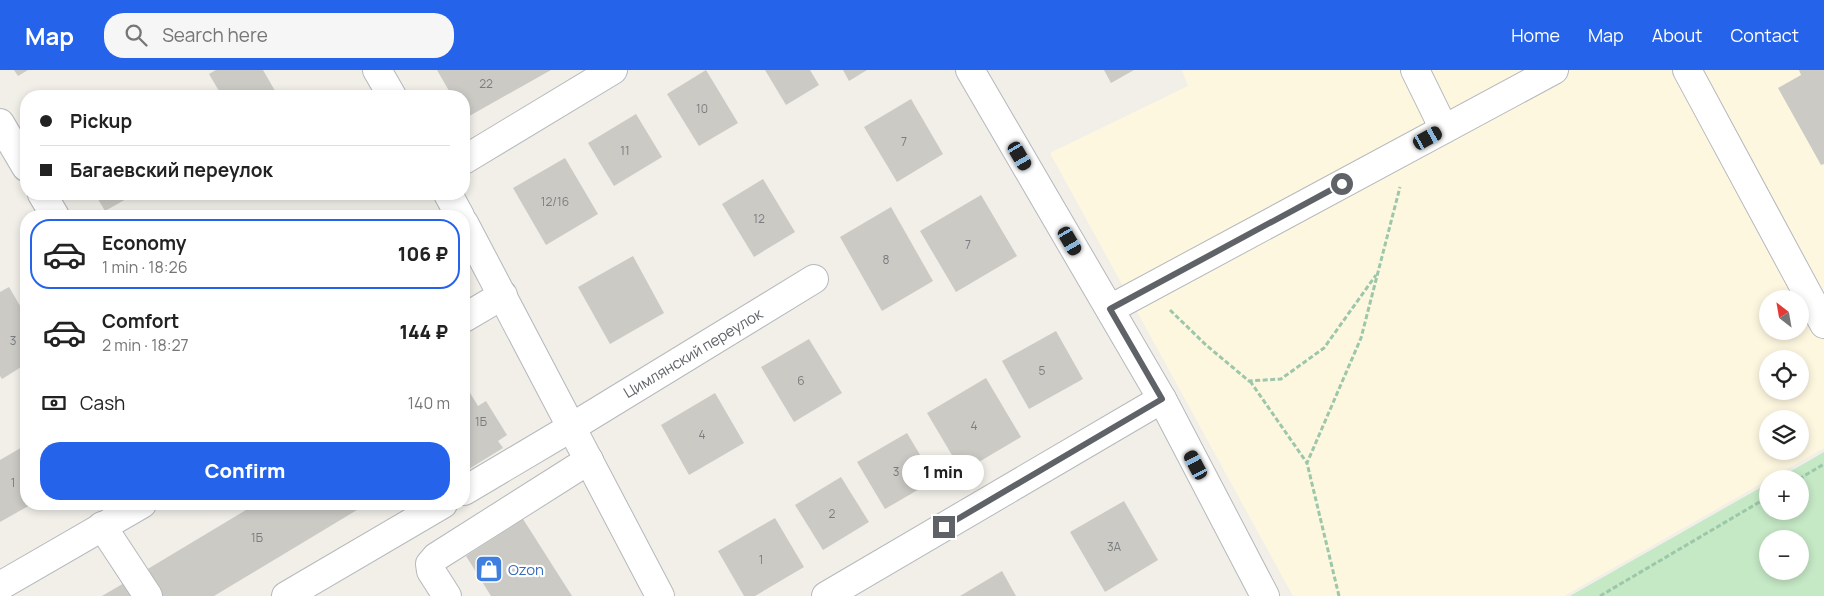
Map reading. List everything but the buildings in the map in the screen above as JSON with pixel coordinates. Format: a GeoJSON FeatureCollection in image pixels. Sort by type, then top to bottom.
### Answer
{"type":"FeatureCollection","features":[{"type":"Feature","properties":{"kind":"street"},"geometry":{"type":"LineString","coordinates":[[377,70],[389,90]]}},
{"type":"Feature","properties":{"kind":"street"},"geometry":{"type":"LineString","coordinates":[[470,156],[613,70]]}},
{"type":"Feature","properties":{"kind":"street"},"geometry":{"type":"LineString","coordinates":[[970,70],[1162,399],[1265,596]]}},
{"type":"Feature","properties":{"kind":"street"},"geometry":{"type":"LineString","coordinates":[[1416,70],[1444,129]]}},
{"type":"Feature","properties":{"kind":"street"},"geometry":{"type":"LineString","coordinates":[[1110,309],[1554,70]]}},
{"type":"Feature","properties":{"kind":"street"},"geometry":{"type":"LineString","coordinates":[[1687,70],[1824,324]]}},
{"type":"Feature","properties":{"kind":"street"},"geometry":{"type":"LineString","coordinates":[[0,123],[20,157]]}},
{"type":"Feature","properties":{"kind":"street"},"geometry":{"type":"LineString","coordinates":[[470,234],[660,596]]}},
{"type":"Feature","properties":{"kind":"street","name":"Цимлянский переулок"},"geometry":{"type":"LineString","coordinates":[[470,487],[814,279]]}},
{"type":"Feature","properties":{"kind":"street"},"geometry":{"type":"LineString","coordinates":[[470,314],[503,295]]}},
{"type":"Feature","properties":{"kind":"street"},"geometry":{"type":"LineString","coordinates":[[826,596],[1162,399]]}},
{"type":"Feature","properties":{"kind":"street"},"geometry":{"type":"LineString","coordinates":[[447,596],[431,571],[430,564],[436,557],[589,460]]}},
{"type":"Feature","properties":{"kind":"street"},"geometry":{"type":"LineString","coordinates":[[0,586],[131,510]]}},
{"type":"Feature","properties":{"kind":"street"},"geometry":{"type":"LineString","coordinates":[[286,596],[433,510]]}},
{"type":"Feature","properties":{"kind":"street"},"geometry":{"type":"LineString","coordinates":[[102,526],[148,596]]}},
{"type":"Feature","properties":{"kind":"path"},"geometry":{"type":"LineString","coordinates":[[1307,463],[1361,338],[1411,148]]}},
{"type":"Feature","properties":{"kind":"path"},"geometry":{"type":"LineString","coordinates":[[1249,381],[1281,379],[1324,348],[1378,272]]}},
{"type":"Feature","properties":{"kind":"path"},"geometry":{"type":"LineString","coordinates":[[1154,286],[1164,304],[1206,345],[1249,381],[1307,463],[1339,596]]}},
{"type":"Feature","properties":{"kind":"path"},"geometry":{"type":"LineString","coordinates":[[1809,473],[1824,464]]}},
{"type":"Feature","properties":{"kind":"path"},"geometry":{"type":"LineString","coordinates":[[1600,596],[1759,502]]}},
{"type":"Feature","properties":{"kind":"shaded area"},"geometry":{"type":"Polygon","coordinates":[[[1182,70],[1824,70],[1824,448],[1809,457],[1809,410],[1759,410],[1759,460],[1803,460],[1785,470],[1759,470],[1759,485],[1564,596],[1293,596],[1050,153],[1188,86],[1182,70]]]}},
{"type":"Feature","properties":{"kind":"green space"},"geometry":{"type":"Polygon","coordinates":[[[1824,452],[1824,596],[1570,596],[1759,489],[1759,520],[1809,520],[1809,470],[1793,470],[1824,452]]]}},
{"type":"Feature","properties":{"kind":"place","name":"Ozon"},"geometry":{"type":"Point","coordinates":[489,569]}},
{"type":"Feature","properties":{"kind":"route"},"geometry":{"type":"LineString","coordinates":[[944,527],[1162,399],[1110,309],[1342,184]]}}]}
